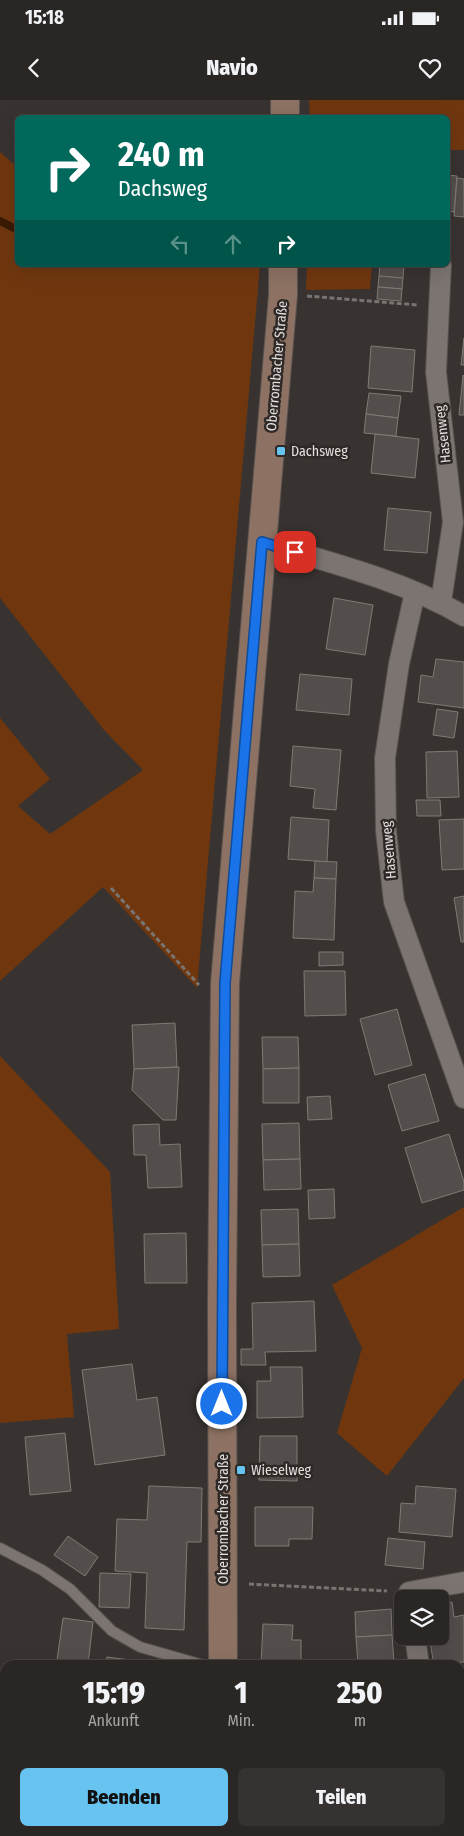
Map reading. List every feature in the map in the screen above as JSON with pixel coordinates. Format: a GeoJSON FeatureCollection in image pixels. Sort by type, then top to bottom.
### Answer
{"type":"FeatureCollection","features":[{"type":"Feature","properties":{"kind":"street"},"geometry":{"type":"LineString","coordinates":[[284,115],[285,100]]}},
{"type":"Feature","properties":{"kind":"street","name":"Oberrombacher Straße"},"geometry":{"type":"LineString","coordinates":[[223,1660],[222,1304],[225,983],[283,295],[283,267]]}},
{"type":"Feature","properties":{"kind":"street","name":"Hasenweg"},"geometry":{"type":"LineString","coordinates":[[441,267],[436,372],[453,522],[441,602]]}},
{"type":"Feature","properties":{"kind":"street"},"geometry":{"type":"LineString","coordinates":[[262,542],[362,572],[441,602],[464,616]]}},
{"type":"Feature","properties":{"kind":"street","name":"Hasenweg"},"geometry":{"type":"LineString","coordinates":[[415,592],[399,664],[385,758],[386,831],[394,902],[464,1098]]}},
{"type":"Feature","properties":{"kind":"street"},"geometry":{"type":"LineString","coordinates":[[430,1590],[464,1582]]}},
{"type":"Feature","properties":{"kind":"street"},"geometry":{"type":"LineString","coordinates":[[416,1645],[418,1660]]}},
{"type":"Feature","properties":{"kind":"lane"},"geometry":{"type":"LineString","coordinates":[[0,1548],[42,1570],[70,1589],[112,1632],[140,1647],[186,1660]]}},
{"type":"Feature","properties":{"kind":"path"},"geometry":{"type":"LineString","coordinates":[[283,295],[439,306]]}},
{"type":"Feature","properties":{"kind":"path"},"geometry":{"type":"LineString","coordinates":[[111,888],[200,985],[225,983]]}},
{"type":"Feature","properties":{"kind":"path"},"geometry":{"type":"LineString","coordinates":[[223,1583],[394,1594]]}},
{"type":"Feature","properties":{"kind":"shaded area"},"geometry":{"type":"Polygon","coordinates":[[[309,100],[464,100],[464,150],[450,150],[450,115],[310,115],[309,100]]]}},
{"type":"Feature","properties":{"kind":"shaded area"},"geometry":{"type":"Polygon","coordinates":[[[0,152],[15,165],[15,267],[260,267],[197,988],[103,887],[0,981],[0,718],[50,779],[18,806],[50,834],[143,770],[104,730],[0,598],[0,152]]]}},
{"type":"Feature","properties":{"kind":"shaded area"},"geometry":{"type":"Polygon","coordinates":[[[307,267],[372,267],[370,289],[306,290],[307,267]]]}},
{"type":"Feature","properties":{"kind":"shaded area"},"geometry":{"type":"Polygon","coordinates":[[[0,1056],[110,1172],[119,1329],[67,1334],[74,1417],[0,1423],[0,1056]]]}},
{"type":"Feature","properties":{"kind":"shaded area"},"geometry":{"type":"Polygon","coordinates":[[[464,1207],[464,1378],[387,1476],[337,1433],[362,1348],[332,1285],[464,1207]]]}},
{"type":"Feature","properties":{"kind":"building"},"geometry":{"type":"Polygon","coordinates":[[[450,175],[457,176],[454,212],[450,211],[450,175]]]}},
{"type":"Feature","properties":{"kind":"building"},"geometry":{"type":"Polygon","coordinates":[[[457,178],[464,179],[464,217],[454,216],[457,178]]]}},
{"type":"Feature","properties":{"kind":"building"},"geometry":{"type":"Polygon","coordinates":[[[380,267],[404,267],[403,278],[379,276],[380,267]]]}},
{"type":"Feature","properties":{"kind":"building"},"geometry":{"type":"Polygon","coordinates":[[[379,276],[403,278],[402,289],[378,287],[379,276]]]}},
{"type":"Feature","properties":{"kind":"building"},"geometry":{"type":"Polygon","coordinates":[[[378,287],[402,289],[401,301],[377,299],[378,287]]]}},
{"type":"Feature","properties":{"kind":"building"},"geometry":{"type":"Polygon","coordinates":[[[464,338],[464,365],[461,365],[464,338]]]}},
{"type":"Feature","properties":{"kind":"building"},"geometry":{"type":"Polygon","coordinates":[[[371,346],[415,350],[412,392],[368,388],[371,346]]]}},
{"type":"Feature","properties":{"kind":"building"},"geometry":{"type":"Polygon","coordinates":[[[463,375],[464,415],[459,415],[463,375]]]}},
{"type":"Feature","properties":{"kind":"building"},"geometry":{"type":"Polygon","coordinates":[[[369,393],[401,396],[398,418],[366,414],[369,393]]]}},
{"type":"Feature","properties":{"kind":"building"},"geometry":{"type":"Polygon","coordinates":[[[366,414],[398,418],[396,436],[364,433],[366,414]]]}},
{"type":"Feature","properties":{"kind":"building"},"geometry":{"type":"Polygon","coordinates":[[[375,434],[419,439],[415,478],[371,473],[375,434]]]}},
{"type":"Feature","properties":{"kind":"building"},"geometry":{"type":"Polygon","coordinates":[[[388,508],[431,512],[427,553],[384,550],[388,508]]]}},
{"type":"Feature","properties":{"kind":"building"},"geometry":{"type":"Polygon","coordinates":[[[334,598],[373,605],[365,655],[326,649],[334,598]]]}},
{"type":"Feature","properties":{"kind":"building"},"geometry":{"type":"Polygon","coordinates":[[[436,659],[464,662],[464,708],[418,702],[421,675],[433,677],[436,659]]]}},
{"type":"Feature","properties":{"kind":"building"},"geometry":{"type":"Polygon","coordinates":[[[300,674],[352,679],[349,715],[296,710],[300,674]]]}},
{"type":"Feature","properties":{"kind":"building"},"geometry":{"type":"Polygon","coordinates":[[[437,709],[458,712],[454,738],[433,735],[437,709]]]}},
{"type":"Feature","properties":{"kind":"building"},"geometry":{"type":"Polygon","coordinates":[[[293,746],[341,750],[336,810],[313,808],[315,789],[290,786],[293,746]]]}},
{"type":"Feature","properties":{"kind":"building"},"geometry":{"type":"Polygon","coordinates":[[[457,751],[459,797],[427,798],[426,752],[457,751]]]}},
{"type":"Feature","properties":{"kind":"building"},"geometry":{"type":"Polygon","coordinates":[[[416,800],[440,800],[441,816],[417,816],[416,800]]]}},
{"type":"Feature","properties":{"kind":"building"},"geometry":{"type":"Polygon","coordinates":[[[291,817],[329,820],[327,862],[288,859],[291,817]]]}},
{"type":"Feature","properties":{"kind":"building"},"geometry":{"type":"Polygon","coordinates":[[[464,819],[464,869],[442,870],[439,820],[464,819]]]}},
{"type":"Feature","properties":{"kind":"building"},"geometry":{"type":"Polygon","coordinates":[[[315,861],[337,862],[336,879],[314,878],[315,861]]]}},
{"type":"Feature","properties":{"kind":"building"},"geometry":{"type":"Polygon","coordinates":[[[314,878],[336,879],[334,940],[293,938],[295,891],[313,892],[314,878]]]}},
{"type":"Feature","properties":{"kind":"building"},"geometry":{"type":"Polygon","coordinates":[[[464,896],[464,942],[461,942],[454,898],[464,896]]]}},
{"type":"Feature","properties":{"kind":"building"},"geometry":{"type":"Polygon","coordinates":[[[319,952],[343,952],[343,965],[319,966],[319,952]]]}},
{"type":"Feature","properties":{"kind":"building"},"geometry":{"type":"Polygon","coordinates":[[[304,971],[345,971],[346,1015],[305,1016],[304,971]]]}},
{"type":"Feature","properties":{"kind":"building"},"geometry":{"type":"Polygon","coordinates":[[[397,1009],[412,1065],[375,1075],[360,1019],[397,1009]]]}},
{"type":"Feature","properties":{"kind":"building"},"geometry":{"type":"Polygon","coordinates":[[[175,1023],[177,1067],[134,1069],[132,1025],[175,1023]]]}},
{"type":"Feature","properties":{"kind":"building"},"geometry":{"type":"Polygon","coordinates":[[[262,1037],[298,1037],[299,1068],[263,1069],[262,1037]]]}},
{"type":"Feature","properties":{"kind":"building"},"geometry":{"type":"Polygon","coordinates":[[[179,1067],[176,1120],[163,1120],[132,1090],[134,1069],[179,1067]]]}},
{"type":"Feature","properties":{"kind":"building"},"geometry":{"type":"Polygon","coordinates":[[[299,1068],[299,1103],[263,1103],[263,1069],[299,1068]]]}},
{"type":"Feature","properties":{"kind":"building"},"geometry":{"type":"Polygon","coordinates":[[[425,1074],[439,1121],[402,1131],[388,1085],[425,1074]]]}},
{"type":"Feature","properties":{"kind":"building"},"geometry":{"type":"Polygon","coordinates":[[[330,1096],[332,1119],[308,1120],[307,1097],[330,1096]]]}},
{"type":"Feature","properties":{"kind":"building"},"geometry":{"type":"Polygon","coordinates":[[[299,1123],[300,1159],[263,1160],[262,1124],[299,1123]]]}},
{"type":"Feature","properties":{"kind":"building"},"geometry":{"type":"Polygon","coordinates":[[[159,1124],[160,1145],[180,1144],[182,1187],[148,1188],[146,1155],[134,1155],[133,1125],[159,1124]]]}},
{"type":"Feature","properties":{"kind":"building"},"geometry":{"type":"Polygon","coordinates":[[[449,1134],[464,1182],[464,1190],[422,1203],[405,1148],[449,1134]]]}},
{"type":"Feature","properties":{"kind":"building"},"geometry":{"type":"Polygon","coordinates":[[[300,1159],[301,1189],[264,1190],[263,1160],[300,1159]]]}},
{"type":"Feature","properties":{"kind":"building"},"geometry":{"type":"Polygon","coordinates":[[[334,1189],[335,1218],[309,1219],[308,1190],[334,1189]]]}},
{"type":"Feature","properties":{"kind":"building"},"geometry":{"type":"Polygon","coordinates":[[[298,1209],[299,1244],[262,1245],[261,1210],[298,1209]]]}},
{"type":"Feature","properties":{"kind":"building"},"geometry":{"type":"Polygon","coordinates":[[[186,1233],[187,1283],[145,1283],[144,1234],[186,1233]]]}},
{"type":"Feature","properties":{"kind":"building"},"geometry":{"type":"Polygon","coordinates":[[[299,1244],[300,1276],[263,1277],[262,1245],[299,1244]]]}},
{"type":"Feature","properties":{"kind":"building"},"geometry":{"type":"Polygon","coordinates":[[[314,1301],[316,1351],[265,1352],[266,1365],[241,1365],[241,1349],[253,1349],[252,1303],[314,1301]]]}},
{"type":"Feature","properties":{"kind":"building"},"geometry":{"type":"Polygon","coordinates":[[[132,1364],[137,1400],[157,1397],[165,1455],[95,1465],[82,1370],[132,1364]]]}},
{"type":"Feature","properties":{"kind":"building"},"geometry":{"type":"Polygon","coordinates":[[[270,1367],[302,1367],[303,1417],[257,1418],[257,1381],[271,1381],[270,1367]]]}},
{"type":"Feature","properties":{"kind":"building"},"geometry":{"type":"Polygon","coordinates":[[[65,1433],[71,1491],[30,1495],[25,1437],[65,1433]]]}},
{"type":"Feature","properties":{"kind":"building"},"geometry":{"type":"Polygon","coordinates":[[[260,1436],[297,1436],[297,1481],[259,1480],[260,1436]]]}},
{"type":"Feature","properties":{"kind":"building"},"geometry":{"type":"Polygon","coordinates":[[[149,1486],[202,1488],[201,1542],[187,1542],[184,1630],[145,1628],[147,1573],[115,1571],[117,1519],[147,1520],[149,1486]]]}},
{"type":"Feature","properties":{"kind":"building"},"geometry":{"type":"Polygon","coordinates":[[[416,1486],[456,1489],[452,1537],[399,1532],[401,1503],[415,1504],[416,1486]]]}},
{"type":"Feature","properties":{"kind":"building"},"geometry":{"type":"Polygon","coordinates":[[[255,1507],[313,1507],[312,1539],[289,1539],[289,1546],[255,1546],[255,1507]]]}},
{"type":"Feature","properties":{"kind":"building"},"geometry":{"type":"Polygon","coordinates":[[[68,1536],[98,1557],[85,1576],[54,1555],[68,1536]]]}},
{"type":"Feature","properties":{"kind":"building"},"geometry":{"type":"Polygon","coordinates":[[[388,1538],[425,1542],[423,1569],[385,1565],[388,1538]]]}},
{"type":"Feature","properties":{"kind":"building"},"geometry":{"type":"Polygon","coordinates":[[[100,1573],[131,1574],[129,1608],[99,1607],[100,1573]]]}},
{"type":"Feature","properties":{"kind":"building"},"geometry":{"type":"Polygon","coordinates":[[[449,1602],[452,1602],[454,1617],[464,1615],[464,1660],[433,1660],[431,1645],[449,1645],[449,1602]]]}},
{"type":"Feature","properties":{"kind":"building"},"geometry":{"type":"Polygon","coordinates":[[[391,1609],[392,1635],[356,1637],[355,1612],[391,1609]]]}},
{"type":"Feature","properties":{"kind":"building"},"geometry":{"type":"Polygon","coordinates":[[[63,1618],[93,1622],[88,1660],[57,1660],[63,1618]]]}},
{"type":"Feature","properties":{"kind":"building"},"geometry":{"type":"Polygon","coordinates":[[[263,1624],[293,1625],[292,1640],[301,1640],[301,1660],[261,1660],[263,1624]]]}},
{"type":"Feature","properties":{"kind":"building"},"geometry":{"type":"Polygon","coordinates":[[[392,1635],[394,1660],[358,1660],[356,1637],[392,1635]]]}},
{"type":"Feature","properties":{"kind":"building"},"geometry":{"type":"Polygon","coordinates":[[[107,1657],[130,1660],[106,1660],[107,1657]]]}},
{"type":"Feature","properties":{"kind":"waterway"},"geometry":{"type":"LineString","coordinates":[[0,221],[15,228]]}},
{"type":"Feature","properties":{"kind":"place","name":"Dachsweg"},"geometry":{"type":"Point","coordinates":[281,451]}},
{"type":"Feature","properties":{"kind":"place","name":"Wieselweg"},"geometry":{"type":"Point","coordinates":[241,1470]}},
{"type":"Feature","properties":{"kind":"route"},"geometry":{"type":"LineString","coordinates":[[222,1404],[225,983],[262,542],[295,552]]}}]}
